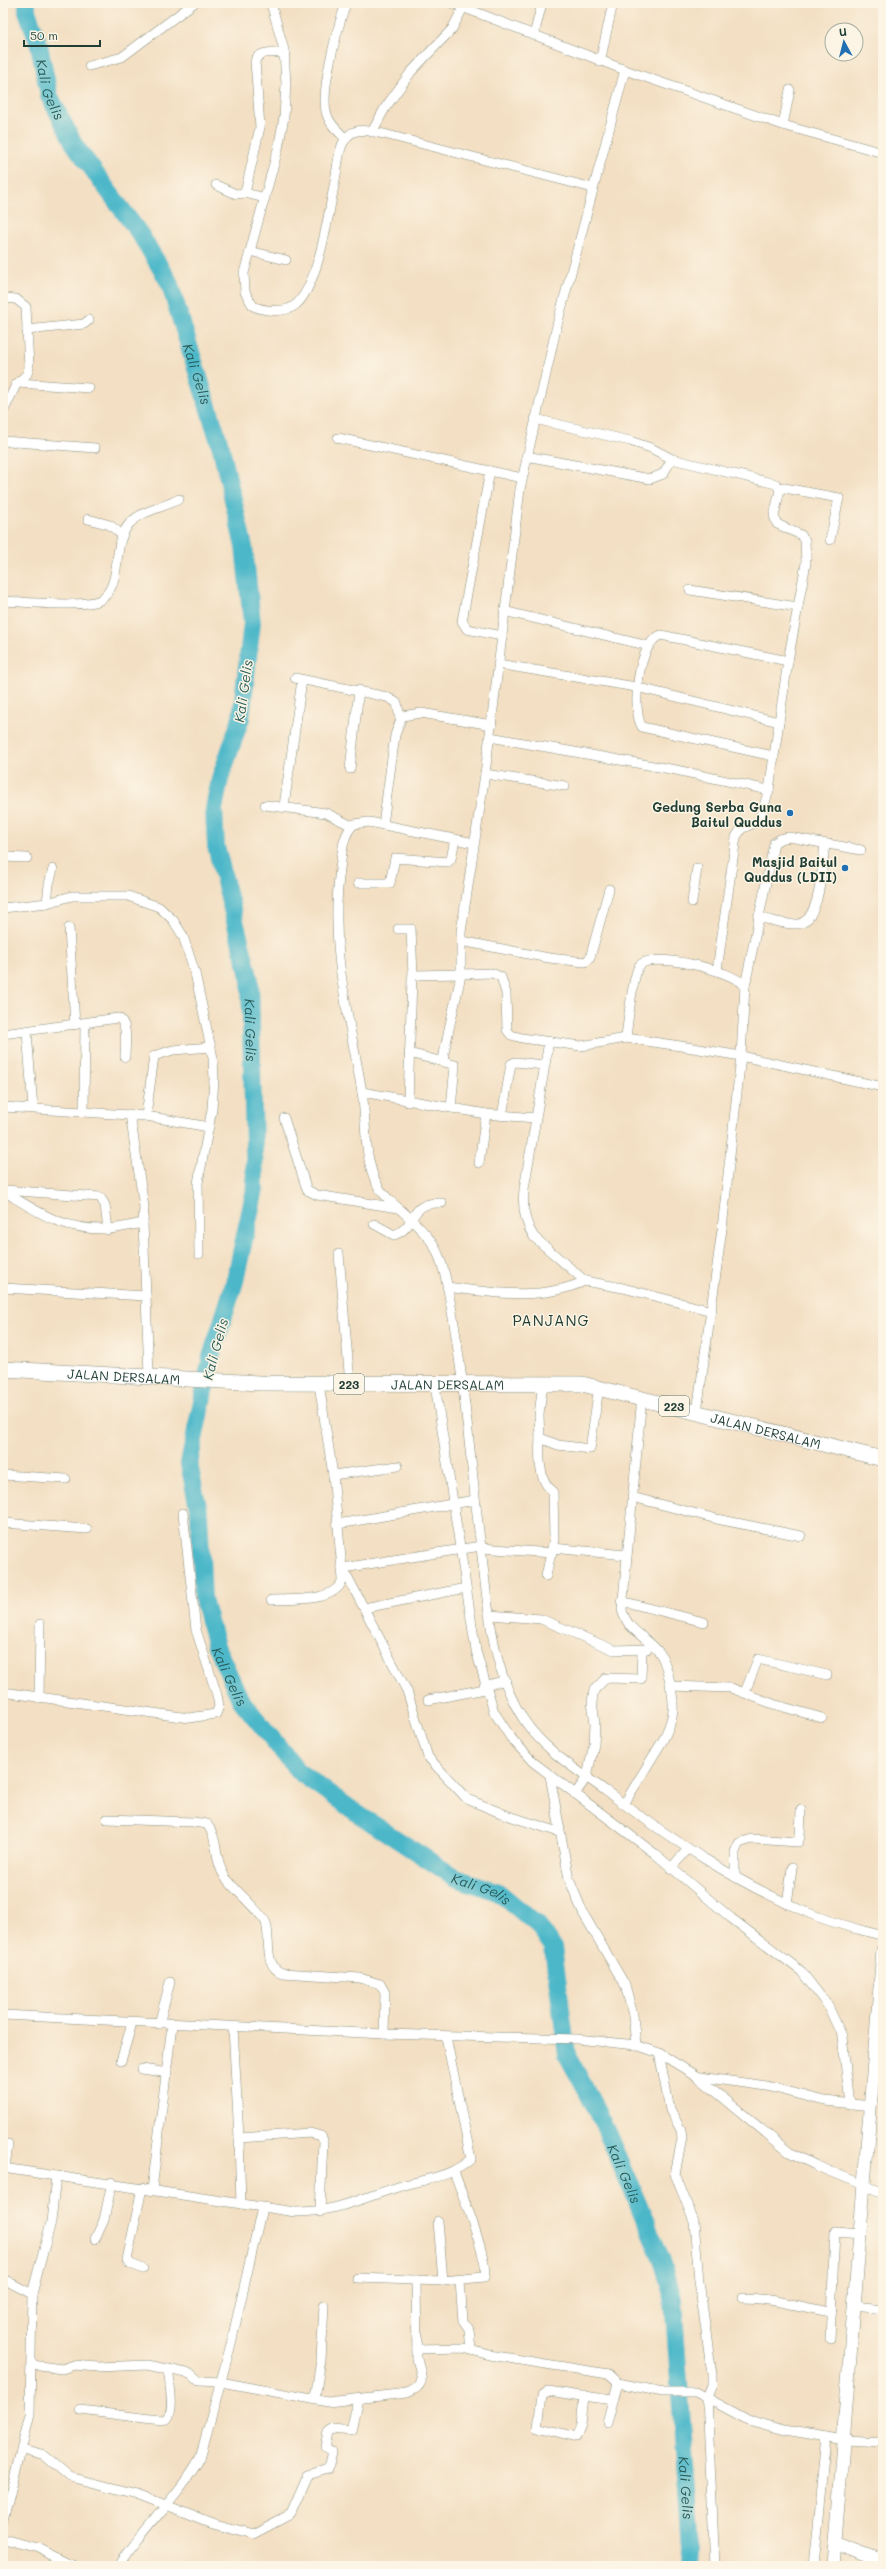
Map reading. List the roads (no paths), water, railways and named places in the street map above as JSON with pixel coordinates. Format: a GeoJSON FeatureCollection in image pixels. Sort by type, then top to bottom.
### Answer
{"type":"FeatureCollection","features":[{"type":"Feature","properties":{"kind":"main road","name":"JALAN DERSALAM"},"geometry":{"type":"LineString","coordinates":[[3,1369],[260,1383],[437,1385],[566,1382],[599,1387],[642,1397],[883,1459]]}},
{"type":"Feature","properties":{"kind":"main road"},"geometry":{"type":"LineString","coordinates":[[833,2566],[883,1950]]}},
{"type":"Feature","properties":{"kind":"main road"},"geometry":{"type":"LineString","coordinates":[[835,2543],[883,2562]]}},
{"type":"Feature","properties":{"kind":"street"},"geometry":{"type":"LineString","coordinates":[[89,66],[122,56],[194,3]]}},
{"type":"Feature","properties":{"kind":"street"},"geometry":{"type":"LineString","coordinates":[[272,3],[285,54],[286,84],[284,117],[265,198],[250,251],[244,283],[251,304],[264,310],[280,310],[291,308],[305,295],[314,274],[326,228],[339,158],[346,139],[356,131],[372,132],[593,188]]}},
{"type":"Feature","properties":{"kind":"street"},"geometry":{"type":"LineString","coordinates":[[346,3],[333,46],[325,105],[329,120],[346,139]]}},
{"type":"Feature","properties":{"kind":"street"},"geometry":{"type":"LineString","coordinates":[[452,3],[600,62],[783,125],[883,152]]}},
{"type":"Feature","properties":{"kind":"street"},"geometry":{"type":"LineString","coordinates":[[534,36],[542,3]]}},
{"type":"Feature","properties":{"kind":"street"},"geometry":{"type":"LineString","coordinates":[[600,62],[613,3]]}},
{"type":"Feature","properties":{"kind":"street"},"geometry":{"type":"LineString","coordinates":[[372,132],[385,108],[411,72],[452,29],[464,8]]}},
{"type":"Feature","properties":{"kind":"street"},"geometry":{"type":"LineString","coordinates":[[245,193],[260,127],[256,58],[262,54],[276,52],[285,54]]}},
{"type":"Feature","properties":{"kind":"street"},"geometry":{"type":"LineString","coordinates":[[443,1061],[448,1030],[455,1010],[461,974],[461,941],[492,725],[504,611],[526,456],[593,188],[625,70]]}},
{"type":"Feature","properties":{"kind":"street"},"geometry":{"type":"LineString","coordinates":[[783,125],[790,90]]}},
{"type":"Feature","properties":{"kind":"street"},"geometry":{"type":"LineString","coordinates":[[216,185],[236,194],[245,193],[265,198]]}},
{"type":"Feature","properties":{"kind":"street"},"geometry":{"type":"LineString","coordinates":[[250,251],[286,260]]}},
{"type":"Feature","properties":{"kind":"street"},"geometry":{"type":"LineString","coordinates":[[3,298],[16,299],[24,303],[27,313],[29,368],[3,412]]}},
{"type":"Feature","properties":{"kind":"street"},"geometry":{"type":"LineString","coordinates":[[27,330],[84,324],[89,320]]}},
{"type":"Feature","properties":{"kind":"street"},"geometry":{"type":"LineString","coordinates":[[19,383],[89,388]]}},
{"type":"Feature","properties":{"kind":"street"},"geometry":{"type":"LineString","coordinates":[[535,419],[638,443],[672,459],[769,481],[779,487],[839,498],[830,540]]}},
{"type":"Feature","properties":{"kind":"street"},"geometry":{"type":"LineString","coordinates":[[338,438],[522,478]]}},
{"type":"Feature","properties":{"kind":"street"},"geometry":{"type":"LineString","coordinates":[[3,441],[95,448]]}},
{"type":"Feature","properties":{"kind":"street"},"geometry":{"type":"LineString","coordinates":[[526,456],[650,479],[663,474],[672,459]]}},
{"type":"Feature","properties":{"kind":"street"},"geometry":{"type":"LineString","coordinates":[[490,471],[462,621],[465,627],[472,630],[502,636]]}},
{"type":"Feature","properties":{"kind":"street"},"geometry":{"type":"LineString","coordinates":[[717,970],[736,837],[741,829],[759,821],[769,790],[788,661],[806,563],[806,543],[801,535],[776,524],[774,516],[779,487]]}},
{"type":"Feature","properties":{"kind":"street"},"geometry":{"type":"LineString","coordinates":[[3,602],[86,604],[101,599],[114,583],[122,535],[130,523],[140,516],[166,507],[179,499]]}},
{"type":"Feature","properties":{"kind":"street"},"geometry":{"type":"LineString","coordinates":[[88,519],[110,525],[122,535]]}},
{"type":"Feature","properties":{"kind":"street"},"geometry":{"type":"LineString","coordinates":[[690,590],[798,607]]}},
{"type":"Feature","properties":{"kind":"street"},"geometry":{"type":"LineString","coordinates":[[504,611],[649,646]]}},
{"type":"Feature","properties":{"kind":"street"},"geometry":{"type":"LineString","coordinates":[[773,756],[642,727],[636,688],[649,646],[656,637],[664,635],[788,661]]}},
{"type":"Feature","properties":{"kind":"street"},"geometry":{"type":"LineString","coordinates":[[498,664],[636,688],[779,722]]}},
{"type":"Feature","properties":{"kind":"street"},"geometry":{"type":"LineString","coordinates":[[284,806],[299,679],[359,690],[394,700],[398,705],[400,718],[395,735],[384,825]]}},
{"type":"Feature","properties":{"kind":"street"},"geometry":{"type":"LineString","coordinates":[[350,770],[359,690]]}},
{"type":"Feature","properties":{"kind":"street"},"geometry":{"type":"LineString","coordinates":[[400,718],[409,713],[421,713],[492,725]]}},
{"type":"Feature","properties":{"kind":"street"},"geometry":{"type":"LineString","coordinates":[[490,737],[676,770],[769,790]]}},
{"type":"Feature","properties":{"kind":"street"},"geometry":{"type":"LineString","coordinates":[[485,774],[565,786]]}},
{"type":"Feature","properties":{"kind":"street"},"geometry":{"type":"LineString","coordinates":[[265,805],[284,806],[326,813],[352,826]]}},
{"type":"Feature","properties":{"kind":"street"},"geometry":{"type":"LineString","coordinates":[[474,843],[363,822],[352,826],[345,837],[340,864],[335,912],[336,936],[348,1031],[362,1092],[370,1156],[376,1180],[380,1190],[434,1243],[441,1260],[447,1287],[462,1384],[472,1500],[481,1547],[490,1615],[506,1680],[523,1718],[532,1730],[551,1749],[586,1778],[688,1849],[735,1877],[788,1904],[815,1916],[883,1936]]}},
{"type":"Feature","properties":{"kind":"street"},"geometry":{"type":"LineString","coordinates":[[697,1412],[712,1312],[740,1056],[745,986],[774,843],[780,839],[790,838],[862,850]]}},
{"type":"Feature","properties":{"kind":"street"},"geometry":{"type":"LineString","coordinates":[[358,883],[390,883],[395,858],[448,862],[451,859],[455,839]]}},
{"type":"Feature","properties":{"kind":"street"},"geometry":{"type":"LineString","coordinates":[[758,917],[799,924],[809,920],[816,907],[825,845]]}},
{"type":"Feature","properties":{"kind":"street"},"geometry":{"type":"LineString","coordinates":[[3,857],[27,858]]}},
{"type":"Feature","properties":{"kind":"street"},"geometry":{"type":"LineString","coordinates":[[692,902],[697,868]]}},
{"type":"Feature","properties":{"kind":"street"},"geometry":{"type":"LineString","coordinates":[[47,903],[49,884],[53,869]]}},
{"type":"Feature","properties":{"kind":"street"},"geometry":{"type":"LineString","coordinates":[[461,941],[549,958],[585,962],[590,958],[609,889]]}},
{"type":"Feature","properties":{"kind":"street"},"geometry":{"type":"LineString","coordinates":[[3,908],[47,903],[72,896],[128,896],[159,907],[173,920],[185,941],[195,973],[211,1047],[214,1079],[209,1127],[198,1183],[199,1254]]}},
{"type":"Feature","properties":{"kind":"street"},"geometry":{"type":"LineString","coordinates":[[69,928],[75,1024]]}},
{"type":"Feature","properties":{"kind":"street"},"geometry":{"type":"LineString","coordinates":[[398,929],[411,929],[413,976],[408,1102]]}},
{"type":"Feature","properties":{"kind":"street"},"geometry":{"type":"LineString","coordinates":[[626,1038],[635,982],[641,964],[656,960],[717,970],[737,979],[745,986]]}},
{"type":"Feature","properties":{"kind":"street"},"geometry":{"type":"LineString","coordinates":[[413,976],[492,973],[501,977],[505,984],[505,1016],[509,1032],[522,1038],[586,1046],[626,1038],[740,1056],[883,1087]]}},
{"type":"Feature","properties":{"kind":"street"},"geometry":{"type":"LineString","coordinates":[[3,1034],[26,1032],[115,1018],[121,1019],[125,1026],[125,1056]]}},
{"type":"Feature","properties":{"kind":"street"},"geometry":{"type":"LineString","coordinates":[[84,1111],[85,1023]]}},
{"type":"Feature","properties":{"kind":"street"},"geometry":{"type":"LineString","coordinates":[[26,1032],[33,1108]]}},
{"type":"Feature","properties":{"kind":"street"},"geometry":{"type":"LineString","coordinates":[[549,1041],[524,1189],[525,1218],[534,1237],[585,1281]]}},
{"type":"Feature","properties":{"kind":"street"},"geometry":{"type":"LineString","coordinates":[[146,1116],[154,1056],[172,1050],[211,1047]]}},
{"type":"Feature","properties":{"kind":"street"},"geometry":{"type":"LineString","coordinates":[[409,1054],[455,1065],[451,1108]]}},
{"type":"Feature","properties":{"kind":"street"},"geometry":{"type":"LineString","coordinates":[[502,1116],[511,1064],[515,1062],[544,1065]]}},
{"type":"Feature","properties":{"kind":"street"},"geometry":{"type":"LineString","coordinates":[[362,1092],[408,1102],[486,1114],[535,1118]]}},
{"type":"Feature","properties":{"kind":"street"},"geometry":{"type":"LineString","coordinates":[[3,1107],[130,1114],[209,1127]]}},
{"type":"Feature","properties":{"kind":"street"},"geometry":{"type":"LineString","coordinates":[[130,1114],[144,1207],[143,1223],[149,1376]]}},
{"type":"Feature","properties":{"kind":"street"},"geometry":{"type":"LineString","coordinates":[[479,1162],[486,1114]]}},
{"type":"Feature","properties":{"kind":"street"},"geometry":{"type":"LineString","coordinates":[[284,1118],[307,1190],[317,1195],[398,1208]]}},
{"type":"Feature","properties":{"kind":"street"},"geometry":{"type":"LineString","coordinates":[[3,1190],[58,1223],[76,1228],[108,1230],[143,1223]]}},
{"type":"Feature","properties":{"kind":"street"},"geometry":{"type":"LineString","coordinates":[[3,1190],[100,1198],[105,1206],[108,1230]]}},
{"type":"Feature","properties":{"kind":"street"},"geometry":{"type":"LineString","coordinates":[[374,1224],[394,1235],[411,1220],[424,1204],[442,1203]]}},
{"type":"Feature","properties":{"kind":"street"},"geometry":{"type":"LineString","coordinates":[[339,1254],[350,1384]]}},
{"type":"Feature","properties":{"kind":"street"},"geometry":{"type":"LineString","coordinates":[[447,1287],[518,1294],[552,1292],[585,1281],[623,1288],[712,1312]]}},
{"type":"Feature","properties":{"kind":"street"},"geometry":{"type":"LineString","coordinates":[[3,1288],[146,1296]]}},
{"type":"Feature","properties":{"kind":"street"},"geometry":{"type":"LineString","coordinates":[[543,1382],[539,1415],[540,1438],[544,1478],[548,1488],[553,1491],[552,1551],[546,1576]]}},
{"type":"Feature","properties":{"kind":"street"},"geometry":{"type":"LineString","coordinates":[[271,1600],[328,1594],[341,1583],[343,1568],[333,1474],[319,1384]]}},
{"type":"Feature","properties":{"kind":"street"},"geometry":{"type":"LineString","coordinates":[[437,1385],[466,1588],[485,1687],[494,1712],[511,1738],[550,1776],[674,1864],[731,1918],[801,1971],[820,1994],[842,2036],[850,2104]]}},
{"type":"Feature","properties":{"kind":"street"},"geometry":{"type":"LineString","coordinates":[[540,1438],[558,1445],[590,1449],[599,1387]]}},
{"type":"Feature","properties":{"kind":"street"},"geometry":{"type":"LineString","coordinates":[[624,1804],[669,1728],[673,1705],[663,1658],[656,1649],[628,1624],[624,1616],[621,1601],[642,1397]]}},
{"type":"Feature","properties":{"kind":"street"},"geometry":{"type":"LineString","coordinates":[[333,1474],[398,1466]]}},
{"type":"Feature","properties":{"kind":"street"},"geometry":{"type":"LineString","coordinates":[[3,1475],[66,1479]]}},
{"type":"Feature","properties":{"kind":"street"},"geometry":{"type":"LineString","coordinates":[[632,1497],[717,1519],[801,1536]]}},
{"type":"Feature","properties":{"kind":"street"},"geometry":{"type":"LineString","coordinates":[[338,1524],[472,1500]]}},
{"type":"Feature","properties":{"kind":"street"},"geometry":{"type":"LineString","coordinates":[[3,1692],[189,1718],[216,1714],[219,1706],[218,1695],[196,1630],[184,1513]]}},
{"type":"Feature","properties":{"kind":"street"},"geometry":{"type":"LineString","coordinates":[[3,1523],[87,1530]]}},
{"type":"Feature","properties":{"kind":"street"},"geometry":{"type":"LineString","coordinates":[[343,1568],[460,1548],[481,1547],[625,1555]]}},
{"type":"Feature","properties":{"kind":"street"},"geometry":{"type":"LineString","coordinates":[[343,1568],[407,1691],[428,1757],[467,1799],[506,1815],[559,1832]]}},
{"type":"Feature","properties":{"kind":"street"},"geometry":{"type":"LineString","coordinates":[[364,1608],[466,1588]]}},
{"type":"Feature","properties":{"kind":"street"},"geometry":{"type":"LineString","coordinates":[[621,1601],[704,1622]]}},
{"type":"Feature","properties":{"kind":"street"},"geometry":{"type":"LineString","coordinates":[[490,1615],[541,1619],[610,1649],[656,1649]]}},
{"type":"Feature","properties":{"kind":"street"},"geometry":{"type":"LineString","coordinates":[[39,1698],[40,1624]]}},
{"type":"Feature","properties":{"kind":"street"},"geometry":{"type":"LineString","coordinates":[[576,1793],[586,1778],[595,1734],[592,1702],[594,1690],[606,1678],[642,1678],[642,1650]]}},
{"type":"Feature","properties":{"kind":"street"},"geometry":{"type":"LineString","coordinates":[[745,1692],[758,1659],[827,1675]]}},
{"type":"Feature","properties":{"kind":"street"},"geometry":{"type":"LineString","coordinates":[[428,1700],[485,1687],[506,1680]]}},
{"type":"Feature","properties":{"kind":"street"},"geometry":{"type":"LineString","coordinates":[[670,1686],[723,1687],[745,1692],[773,1704],[822,1718]]}},
{"type":"Feature","properties":{"kind":"street"},"geometry":{"type":"LineString","coordinates":[[550,1776],[559,1832],[569,1879],[579,1904],[618,1970],[630,1995],[636,2045]]}},
{"type":"Feature","properties":{"kind":"street"},"geometry":{"type":"LineString","coordinates":[[735,1877],[735,1852],[739,1843],[752,1839],[798,1842],[800,1837],[801,1810]]}},
{"type":"Feature","properties":{"kind":"street"},"geometry":{"type":"LineString","coordinates":[[107,1819],[193,1822],[207,1824],[213,1837],[221,1871],[242,1898],[265,1920],[271,1959],[275,1968],[282,1973],[360,1978],[380,1984],[385,1993],[384,2034]]}},
{"type":"Feature","properties":{"kind":"street"},"geometry":{"type":"LineString","coordinates":[[674,1864],[688,1849]]}},
{"type":"Feature","properties":{"kind":"street"},"geometry":{"type":"LineString","coordinates":[[788,1904],[792,1868]]}},
{"type":"Feature","properties":{"kind":"street"},"geometry":{"type":"LineString","coordinates":[[159,2024],[170,1982]]}},
{"type":"Feature","properties":{"kind":"street"},"geometry":{"type":"LineString","coordinates":[[3,2016],[446,2037],[510,2036],[577,2039],[636,2045],[660,2053],[698,2077],[789,2152],[883,2193]]}},
{"type":"Feature","properties":{"kind":"street"},"geometry":{"type":"LineString","coordinates":[[121,2061],[132,2023]]}},
{"type":"Feature","properties":{"kind":"street"},"geometry":{"type":"LineString","coordinates":[[152,2190],[168,2073],[172,2025]]}},
{"type":"Feature","properties":{"kind":"street"},"geometry":{"type":"LineString","coordinates":[[233,2027],[240,2138],[241,2204]]}},
{"type":"Feature","properties":{"kind":"street"},"geometry":{"type":"LineString","coordinates":[[8,2144],[4,2168],[56,2176],[112,2182],[262,2208],[320,2212],[343,2206],[399,2186],[454,2172],[471,2159],[446,2037]]}},
{"type":"Feature","properties":{"kind":"street"},"geometry":{"type":"LineString","coordinates":[[660,2053],[670,2110],[681,2130],[682,2138],[676,2174],[694,2222],[699,2281],[712,2375],[712,2385],[707,2397],[715,2566]]}},
{"type":"Feature","properties":{"kind":"street"},"geometry":{"type":"LineString","coordinates":[[142,2069],[168,2073]]}},
{"type":"Feature","properties":{"kind":"street"},"geometry":{"type":"LineString","coordinates":[[698,2077],[767,2086],[825,2101],[870,2106]]}},
{"type":"Feature","properties":{"kind":"street"},"geometry":{"type":"LineString","coordinates":[[240,2138],[310,2133],[321,2136],[323,2140],[320,2212]]}},
{"type":"Feature","properties":{"kind":"street"},"geometry":{"type":"LineString","coordinates":[[357,2278],[443,2282],[460,2281],[484,2276],[487,2269],[483,2253],[454,2172]]}},
{"type":"Feature","properties":{"kind":"street"},"geometry":{"type":"LineString","coordinates":[[3,2521],[30,2415],[32,2294],[51,2222],[56,2176]]}},
{"type":"Feature","properties":{"kind":"street"},"geometry":{"type":"LineString","coordinates":[[95,2239],[104,2220],[112,2182]]}},
{"type":"Feature","properties":{"kind":"street"},"geometry":{"type":"LineString","coordinates":[[142,2188],[127,2260],[143,2269]]}},
{"type":"Feature","properties":{"kind":"street"},"geometry":{"type":"LineString","coordinates":[[119,2566],[191,2475],[200,2458],[221,2382],[262,2208]]}},
{"type":"Feature","properties":{"kind":"street"},"geometry":{"type":"LineString","coordinates":[[438,2221],[443,2282]]}},
{"type":"Feature","properties":{"kind":"street"},"geometry":{"type":"LineString","coordinates":[[830,2339],[835,2232],[860,2234]]}},
{"type":"Feature","properties":{"kind":"street"},"geometry":{"type":"LineString","coordinates":[[3,2279],[32,2294]]}},
{"type":"Feature","properties":{"kind":"street"},"geometry":{"type":"LineString","coordinates":[[32,2365],[62,2369],[74,2365],[103,2367],[144,2365],[191,2374],[199,2381],[221,2382],[279,2394],[315,2398],[334,2402],[415,2390],[422,2379],[416,2349],[416,2280]]}},
{"type":"Feature","properties":{"kind":"street"},"geometry":{"type":"LineString","coordinates":[[460,2281],[463,2321],[469,2330],[471,2349]]}},
{"type":"Feature","properties":{"kind":"street"},"geometry":{"type":"LineString","coordinates":[[742,2298],[776,2299],[803,2307],[832,2312]]}},
{"type":"Feature","properties":{"kind":"street"},"geometry":{"type":"LineString","coordinates":[[315,2398],[321,2360],[324,2306]]}},
{"type":"Feature","properties":{"kind":"street"},"geometry":{"type":"LineString","coordinates":[[854,2306],[883,2309]]}},
{"type":"Feature","properties":{"kind":"street"},"geometry":{"type":"LineString","coordinates":[[416,2349],[471,2349],[490,2355],[608,2374],[618,2383],[663,2392],[696,2392],[748,2420],[785,2430],[844,2440],[883,2442]]}},
{"type":"Feature","properties":{"kind":"street"},"geometry":{"type":"LineString","coordinates":[[80,2410],[114,2413],[159,2421],[167,2419],[172,2393],[168,2385],[168,2369]]}},
{"type":"Feature","properties":{"kind":"street"},"geometry":{"type":"LineString","coordinates":[[607,2423],[618,2383]]}},
{"type":"Feature","properties":{"kind":"street"},"geometry":{"type":"LineString","coordinates":[[584,2396],[581,2425],[576,2437],[538,2428],[542,2395],[545,2392],[584,2396],[613,2400]]}},
{"type":"Feature","properties":{"kind":"street"},"geometry":{"type":"LineString","coordinates":[[22,2450],[50,2459],[70,2477],[167,2504],[212,2523],[249,2533],[258,2532],[283,2519],[293,2511],[308,2475],[328,2469],[332,2452],[325,2447],[328,2432],[333,2429],[351,2431],[358,2399]]}},
{"type":"Feature","properties":{"kind":"street"},"geometry":{"type":"LineString","coordinates":[[813,2566],[826,2437]]}},
{"type":"Feature","properties":{"kind":"street"},"geometry":{"type":"LineString","coordinates":[[3,2540],[38,2548],[75,2566]]}},
{"type":"Feature","properties":{"kind":"waterway","name":"Kali Gelis"},"geometry":{"type":"LineString","coordinates":[[27,3],[27,11],[39,45],[49,95],[74,144],[140,234],[169,282],[221,448],[244,547],[252,623],[241,718],[220,779],[214,809],[216,846],[250,980],[255,1189],[235,1281],[211,1357],[189,1464],[199,1512],[203,1599],[216,1646],[240,1699],[299,1772],[361,1816],[456,1878],[498,1892],[538,1925],[553,1947],[567,2055],[598,2112],[636,2199],[663,2263],[673,2299],[691,2547],[690,2566]]}},
{"type":"Feature","properties":{"kind":"place","name":"Gedung Serba Guna Baitul Quddus"},"geometry":{"type":"Point","coordinates":[790,813]}},
{"type":"Feature","properties":{"kind":"place","name":"Masjid Baitul Quddus (LDII)"},"geometry":{"type":"Point","coordinates":[845,868]}},
{"type":"Feature","properties":{"kind":"district","name":"PANJANG"},"geometry":{"type":"Point","coordinates":[551,1320]}}]}
